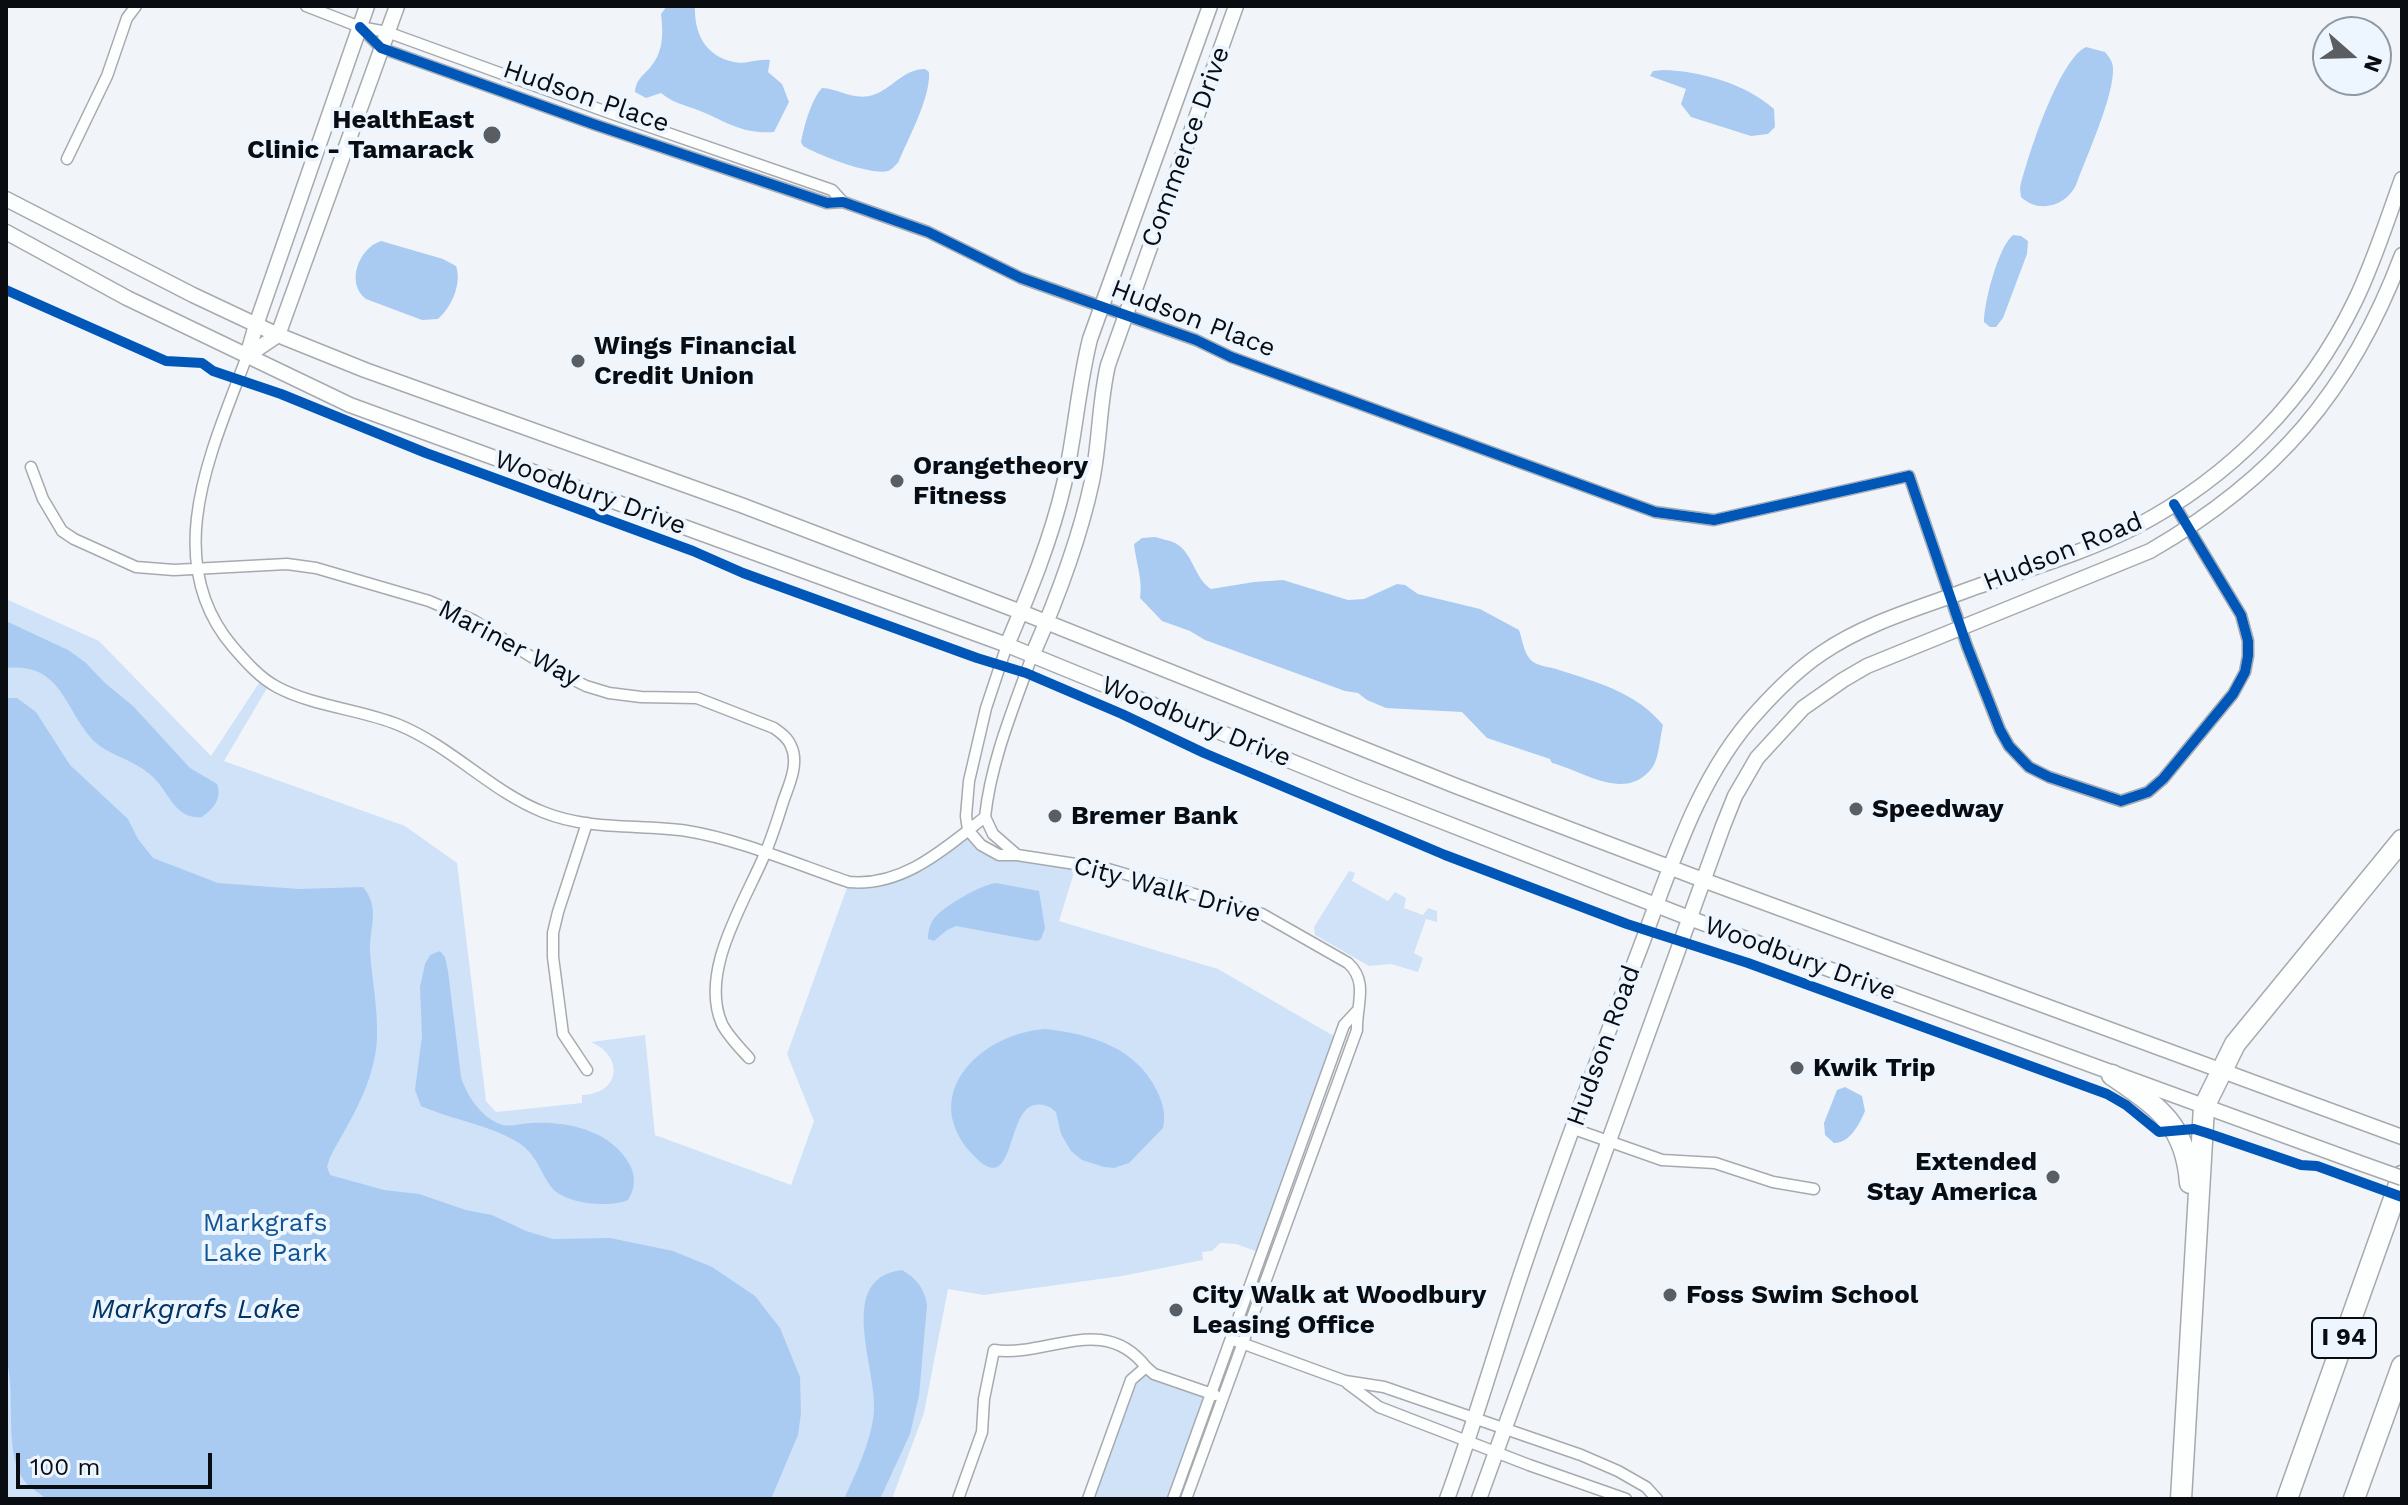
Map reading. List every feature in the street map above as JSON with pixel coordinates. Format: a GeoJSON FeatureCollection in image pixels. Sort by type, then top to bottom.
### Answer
{"type":"FeatureCollection","features":[{"type":"Feature","properties":{"kind":"highway"},"geometry":{"type":"LineString","coordinates":[[2181,1499],[2204,1107],[2235,1044],[2402,840]]}},
{"type":"Feature","properties":{"kind":"highway"},"geometry":{"type":"LineString","coordinates":[[2112,1075],[2157,1107],[2172,1124],[2183,1146],[2189,1170],[2194,1277]]}},
{"type":"Feature","properties":{"kind":"highway","name":"I 94"},"geometry":{"type":"LineString","coordinates":[[2287,1499],[2402,1177]]}},
{"type":"Feature","properties":{"kind":"highway","name":"I 94"},"geometry":{"type":"LineString","coordinates":[[2354,1499],[2402,1366]]}},
{"type":"Feature","properties":{"kind":"street"},"geometry":{"type":"LineString","coordinates":[[67,159],[107,76],[127,18],[136,6]]}},
{"type":"Feature","properties":{"kind":"street"},"geometry":{"type":"LineString","coordinates":[[306,6],[360,27]]}},
{"type":"Feature","properties":{"kind":"street"},"geometry":{"type":"LineString","coordinates":[[367,6],[210,458],[197,504],[195,538],[202,592],[217,627],[266,680],[310,700],[401,726],[453,753],[503,791],[544,812],[587,823],[713,836],[849,882],[872,883],[905,874],[985,817]]}},
{"type":"Feature","properties":{"kind":"street"},"geometry":{"type":"LineString","coordinates":[[247,356],[278,335],[397,6]]}},
{"type":"Feature","properties":{"kind":"street","name":"Commerce Drive"},"geometry":{"type":"LineString","coordinates":[[1007,645],[1059,505],[1081,374],[1102,307],[1210,6]]}},
{"type":"Feature","properties":{"kind":"street","name":"Commerce Drive"},"geometry":{"type":"LineString","coordinates":[[1032,656],[1047,623],[1085,510],[1108,365],[1236,6]]}},
{"type":"Feature","properties":{"kind":"street","name":"Hudson Place"},"geometry":{"type":"LineString","coordinates":[[360,27],[387,32],[832,190],[843,202]]}},
{"type":"Feature","properties":{"kind":"street","name":"Hudson Place"},"geometry":{"type":"LineString","coordinates":[[360,27],[381,48],[616,132],[827,203],[843,202],[944,238],[1021,278],[1196,340],[1243,362],[1655,512],[1714,520],[1909,476],[1950,597]]}},
{"type":"Feature","properties":{"kind":"street","name":"Hudson Road"},"geometry":{"type":"LineString","coordinates":[[1447,1499],[1538,1225],[1656,906],[1712,772],[1731,742],[1787,681],[1822,653],[1857,633],[2100,543],[2174,504],[2207,482],[2249,447],[2309,379],[2330,348],[2357,297],[2402,179]]}},
{"type":"Feature","properties":{"kind":"street","name":"Woodbury Drive"},"geometry":{"type":"LineString","coordinates":[[6,199],[278,335],[469,409],[741,505],[1021,612],[1456,786],[1671,868],[2402,1137]]}},
{"type":"Feature","properties":{"kind":"street","name":"Woodbury Drive"},"geometry":{"type":"LineString","coordinates":[[6,232],[127,298],[323,393],[387,419],[1007,645],[1656,906],[2112,1075],[2402,1177]]}},
{"type":"Feature","properties":{"kind":"street","name":"Hudson Road"},"geometry":{"type":"LineString","coordinates":[[1479,1499],[1703,880],[1735,796],[1757,758],[1780,731],[1820,695],[1867,666],[2107,570],[2189,529],[2255,477],[2309,424],[2332,394],[2369,333],[2402,255]]}},
{"type":"Feature","properties":{"kind":"street","name":"Mariner Way"},"geometry":{"type":"LineString","coordinates":[[31,467],[52,517],[62,531],[136,567],[199,571],[287,564],[342,574],[429,601],[473,620],[546,666],[586,686],[641,697],[697,698],[774,728],[792,747],[794,763],[791,779],[765,854],[724,945],[717,985],[723,1025],[749,1058]]}},
{"type":"Feature","properties":{"kind":"street"},"geometry":{"type":"LineString","coordinates":[[1950,597],[2000,730],[2018,758],[2049,777],[2110,799],[2121,801],[2148,792],[2163,779],[2233,694],[2245,672],[2248,656],[2248,641],[2241,615],[2174,504]]}},
{"type":"Feature","properties":{"kind":"street"},"geometry":{"type":"LineString","coordinates":[[968,830],[969,781],[977,742],[1007,645]]}},
{"type":"Feature","properties":{"kind":"street"},"geometry":{"type":"LineString","coordinates":[[1017,855],[993,834],[985,817],[988,786],[1032,656]]}},
{"type":"Feature","properties":{"kind":"street"},"geometry":{"type":"LineString","coordinates":[[587,823],[553,933],[563,1034],[587,1070]]}},
{"type":"Feature","properties":{"kind":"street","name":"City Walk Drive"},"geometry":{"type":"LineString","coordinates":[[968,830],[981,845],[994,853],[1113,870],[1271,917],[1352,967],[1361,989],[1357,1030],[1186,1499]]}},
{"type":"Feature","properties":{"kind":"street"},"geometry":{"type":"LineString","coordinates":[[1173,1499],[1344,1025],[1357,1011]]}},
{"type":"Feature","properties":{"kind":"street"},"geometry":{"type":"LineString","coordinates":[[1574,1129],[1665,1161],[1715,1163],[1773,1182],[1814,1189]]}},
{"type":"Feature","properties":{"kind":"street"},"geometry":{"type":"LineString","coordinates":[[1230,1339],[1345,1381],[1384,1387],[1608,1466],[1646,1487],[1657,1499]]}},
{"type":"Feature","properties":{"kind":"street"},"geometry":{"type":"LineString","coordinates":[[958,1499],[982,1432],[984,1399],[994,1350],[1011,1351],[1102,1340],[1125,1347],[1154,1374],[1222,1398]]}},
{"type":"Feature","properties":{"kind":"street"},"geometry":{"type":"LineString","coordinates":[[1088,1499],[1131,1380],[1146,1367]]}},
{"type":"Feature","properties":{"kind":"street"},"geometry":{"type":"LineString","coordinates":[[1345,1381],[1376,1406],[1626,1499]]}},
{"type":"Feature","properties":{"kind":"green space","name":"Markgrafs Lake Park"},"geometry":{"type":"Polygon","coordinates":[[[6,599],[99,641],[211,756],[263,677],[270,683],[224,761],[405,826],[457,863],[486,1101],[496,1112],[582,1103],[582,1095],[604,1088],[614,1074],[609,1056],[591,1042],[645,1035],[655,1135],[791,1185],[814,1121],[787,1054],[849,882],[892,879],[968,830],[994,853],[1077,863],[1059,921],[1218,969],[1339,1039],[1261,1253],[1236,1244],[1220,1243],[1212,1251],[1202,1252],[1203,1260],[1122,1276],[984,1295],[948,1289],[924,1413],[892,1499],[6,1499],[6,599]]]}},
{"type":"Feature","properties":{"kind":"green space"},"geometry":{"type":"Polygon","coordinates":[[[1349,871],[1355,873],[1352,881],[1388,901],[1395,892],[1406,898],[1404,908],[1423,915],[1428,908],[1437,911],[1437,922],[1426,919],[1414,953],[1423,958],[1418,972],[1391,964],[1369,966],[1315,935],[1314,927],[1349,871]]]}},
{"type":"Feature","properties":{"kind":"green space"},"geometry":{"type":"Polygon","coordinates":[[[1146,1367],[1211,1394],[1173,1499],[1088,1499],[1131,1380],[1146,1367]]]}},
{"type":"Feature","properties":{"kind":"water"},"geometry":{"type":"Polygon","coordinates":[[[667,6],[695,6],[699,34],[716,55],[738,63],[770,60],[768,72],[782,84],[789,102],[774,132],[740,128],[675,102],[661,93],[646,98],[635,92],[639,80],[659,53],[661,14],[667,6]]]}},
{"type":"Feature","properties":{"kind":"water"},"geometry":{"type":"Polygon","coordinates":[[[2086,47],[2105,52],[2112,64],[2112,81],[2104,110],[2072,192],[2059,203],[2036,205],[2021,197],[2020,188],[2029,155],[2065,70],[2086,47]]]}},
{"type":"Feature","properties":{"kind":"water"},"geometry":{"type":"Polygon","coordinates":[[[925,69],[929,72],[929,82],[923,105],[898,163],[888,171],[858,168],[803,146],[801,142],[808,114],[822,88],[853,96],[873,95],[910,72],[925,69]]]}},
{"type":"Feature","properties":{"kind":"water"},"geometry":{"type":"Polygon","coordinates":[[[1653,71],[1707,76],[1750,92],[1774,109],[1775,127],[1768,134],[1751,136],[1691,117],[1681,104],[1686,89],[1650,76],[1653,71]]]}},
{"type":"Feature","properties":{"kind":"water"},"geometry":{"type":"Polygon","coordinates":[[[2013,235],[2028,241],[2027,254],[2003,318],[1996,327],[1990,327],[1984,322],[1989,289],[2002,251],[2013,235]]]}},
{"type":"Feature","properties":{"kind":"water"},"geometry":{"type":"Polygon","coordinates":[[[381,241],[443,259],[456,266],[458,280],[454,294],[448,308],[438,319],[422,320],[366,299],[360,292],[356,284],[357,267],[366,251],[381,241]]]}},
{"type":"Feature","properties":{"kind":"water"},"geometry":{"type":"Polygon","coordinates":[[[1155,537],[1181,547],[1211,589],[1283,580],[1348,600],[1364,599],[1397,584],[1405,585],[1418,594],[1480,609],[1519,630],[1526,653],[1535,663],[1616,690],[1653,714],[1663,725],[1654,764],[1641,778],[1629,783],[1604,782],[1552,763],[1550,759],[1487,738],[1462,712],[1386,708],[1358,693],[1205,640],[1162,621],[1140,598],[1134,544],[1142,538],[1155,537]]]}},
{"type":"Feature","properties":{"kind":"water"},"geometry":{"type":"Polygon","coordinates":[[[6,621],[68,650],[133,706],[190,768],[217,784],[218,799],[210,810],[202,817],[193,817],[179,810],[146,771],[95,742],[51,681],[25,668],[6,668],[6,621]]]}},
{"type":"Feature","properties":{"kind":"water","name":"Markgrafs Lake"},"geometry":{"type":"Polygon","coordinates":[[[6,698],[17,698],[36,712],[70,765],[128,819],[153,858],[218,883],[299,889],[363,887],[373,911],[370,952],[377,1038],[367,1085],[330,1157],[327,1167],[330,1175],[384,1190],[419,1194],[492,1215],[526,1231],[553,1239],[610,1238],[673,1251],[712,1267],[755,1296],[780,1328],[800,1377],[798,1435],[771,1499],[47,1499],[26,1483],[14,1457],[6,1358],[6,698]]]}},
{"type":"Feature","properties":{"kind":"water"},"geometry":{"type":"Polygon","coordinates":[[[996,883],[1039,891],[1045,928],[1041,939],[1037,941],[956,926],[934,941],[928,939],[932,922],[944,909],[972,892],[996,883]]]}},
{"type":"Feature","properties":{"kind":"water"},"geometry":{"type":"Polygon","coordinates":[[[440,951],[445,957],[448,971],[461,1077],[476,1105],[493,1121],[504,1125],[573,1126],[612,1143],[622,1153],[633,1174],[634,1183],[628,1200],[599,1204],[567,1198],[552,1188],[534,1158],[519,1143],[421,1106],[415,1090],[422,1036],[420,987],[430,955],[440,951]]]}},
{"type":"Feature","properties":{"kind":"water"},"geometry":{"type":"Polygon","coordinates":[[[1045,1029],[1110,1045],[1137,1063],[1148,1076],[1162,1105],[1163,1128],[1129,1163],[1114,1168],[1082,1160],[1071,1151],[1061,1134],[1056,1112],[1043,1105],[1034,1105],[1025,1111],[998,1167],[989,1167],[976,1158],[959,1135],[952,1113],[953,1092],[962,1073],[978,1056],[997,1043],[1045,1029]]]}},
{"type":"Feature","properties":{"kind":"water"},"geometry":{"type":"Polygon","coordinates":[[[1845,1087],[1862,1096],[1865,1111],[1849,1137],[1834,1143],[1825,1135],[1824,1123],[1837,1090],[1845,1087]]]}},
{"type":"Feature","properties":{"kind":"water"},"geometry":{"type":"Polygon","coordinates":[[[902,1270],[919,1284],[927,1305],[919,1396],[910,1434],[880,1499],[844,1499],[873,1421],[864,1306],[870,1289],[882,1277],[902,1270]]]}},
{"type":"Feature","properties":{"kind":"cycle path"},"geometry":{"type":"LineString","coordinates":[[360,27],[381,48],[827,203],[843,202],[928,232],[1021,278],[1196,340],[1231,357],[1655,512],[1714,520],[1909,476],[1967,646],[2009,746],[2029,767],[2049,777],[2121,801],[2148,792],[2163,779],[2233,694],[2245,672],[2248,656],[2248,641],[2241,615],[2174,504]]}},
{"type":"Feature","properties":{"kind":"cycle path"},"geometry":{"type":"LineString","coordinates":[[6,290],[166,361],[202,363],[213,371],[693,551],[743,573],[1026,673],[1204,753],[1445,855],[1627,924],[1748,963],[2107,1094],[2159,1132],[2194,1129],[2301,1165],[2317,1166],[2402,1197]]}},
{"type":"Feature","properties":{"kind":"place","name":"HealthEast Clinic - Tamarack"},"geometry":{"type":"Point","coordinates":[492,135]}},
{"type":"Feature","properties":{"kind":"place","name":"Wings Financial Credit Union"},"geometry":{"type":"Point","coordinates":[578,361]}},
{"type":"Feature","properties":{"kind":"place","name":"Orangetheory Fitness"},"geometry":{"type":"Point","coordinates":[897,481]}},
{"type":"Feature","properties":{"kind":"place","name":"Speedway"},"geometry":{"type":"Point","coordinates":[1856,809]}},
{"type":"Feature","properties":{"kind":"place","name":"Bremer Bank"},"geometry":{"type":"Point","coordinates":[1055,816]}},
{"type":"Feature","properties":{"kind":"place","name":"Kwik Trip"},"geometry":{"type":"Point","coordinates":[1797,1068]}},
{"type":"Feature","properties":{"kind":"place","name":"Extended Stay America"},"geometry":{"type":"Point","coordinates":[2053,1177]}},
{"type":"Feature","properties":{"kind":"place","name":"Foss Swim School"},"geometry":{"type":"Point","coordinates":[1670,1295]}},
{"type":"Feature","properties":{"kind":"place","name":"City Walk at Woodbury Leasing Office"},"geometry":{"type":"Point","coordinates":[1176,1310]}}]}
